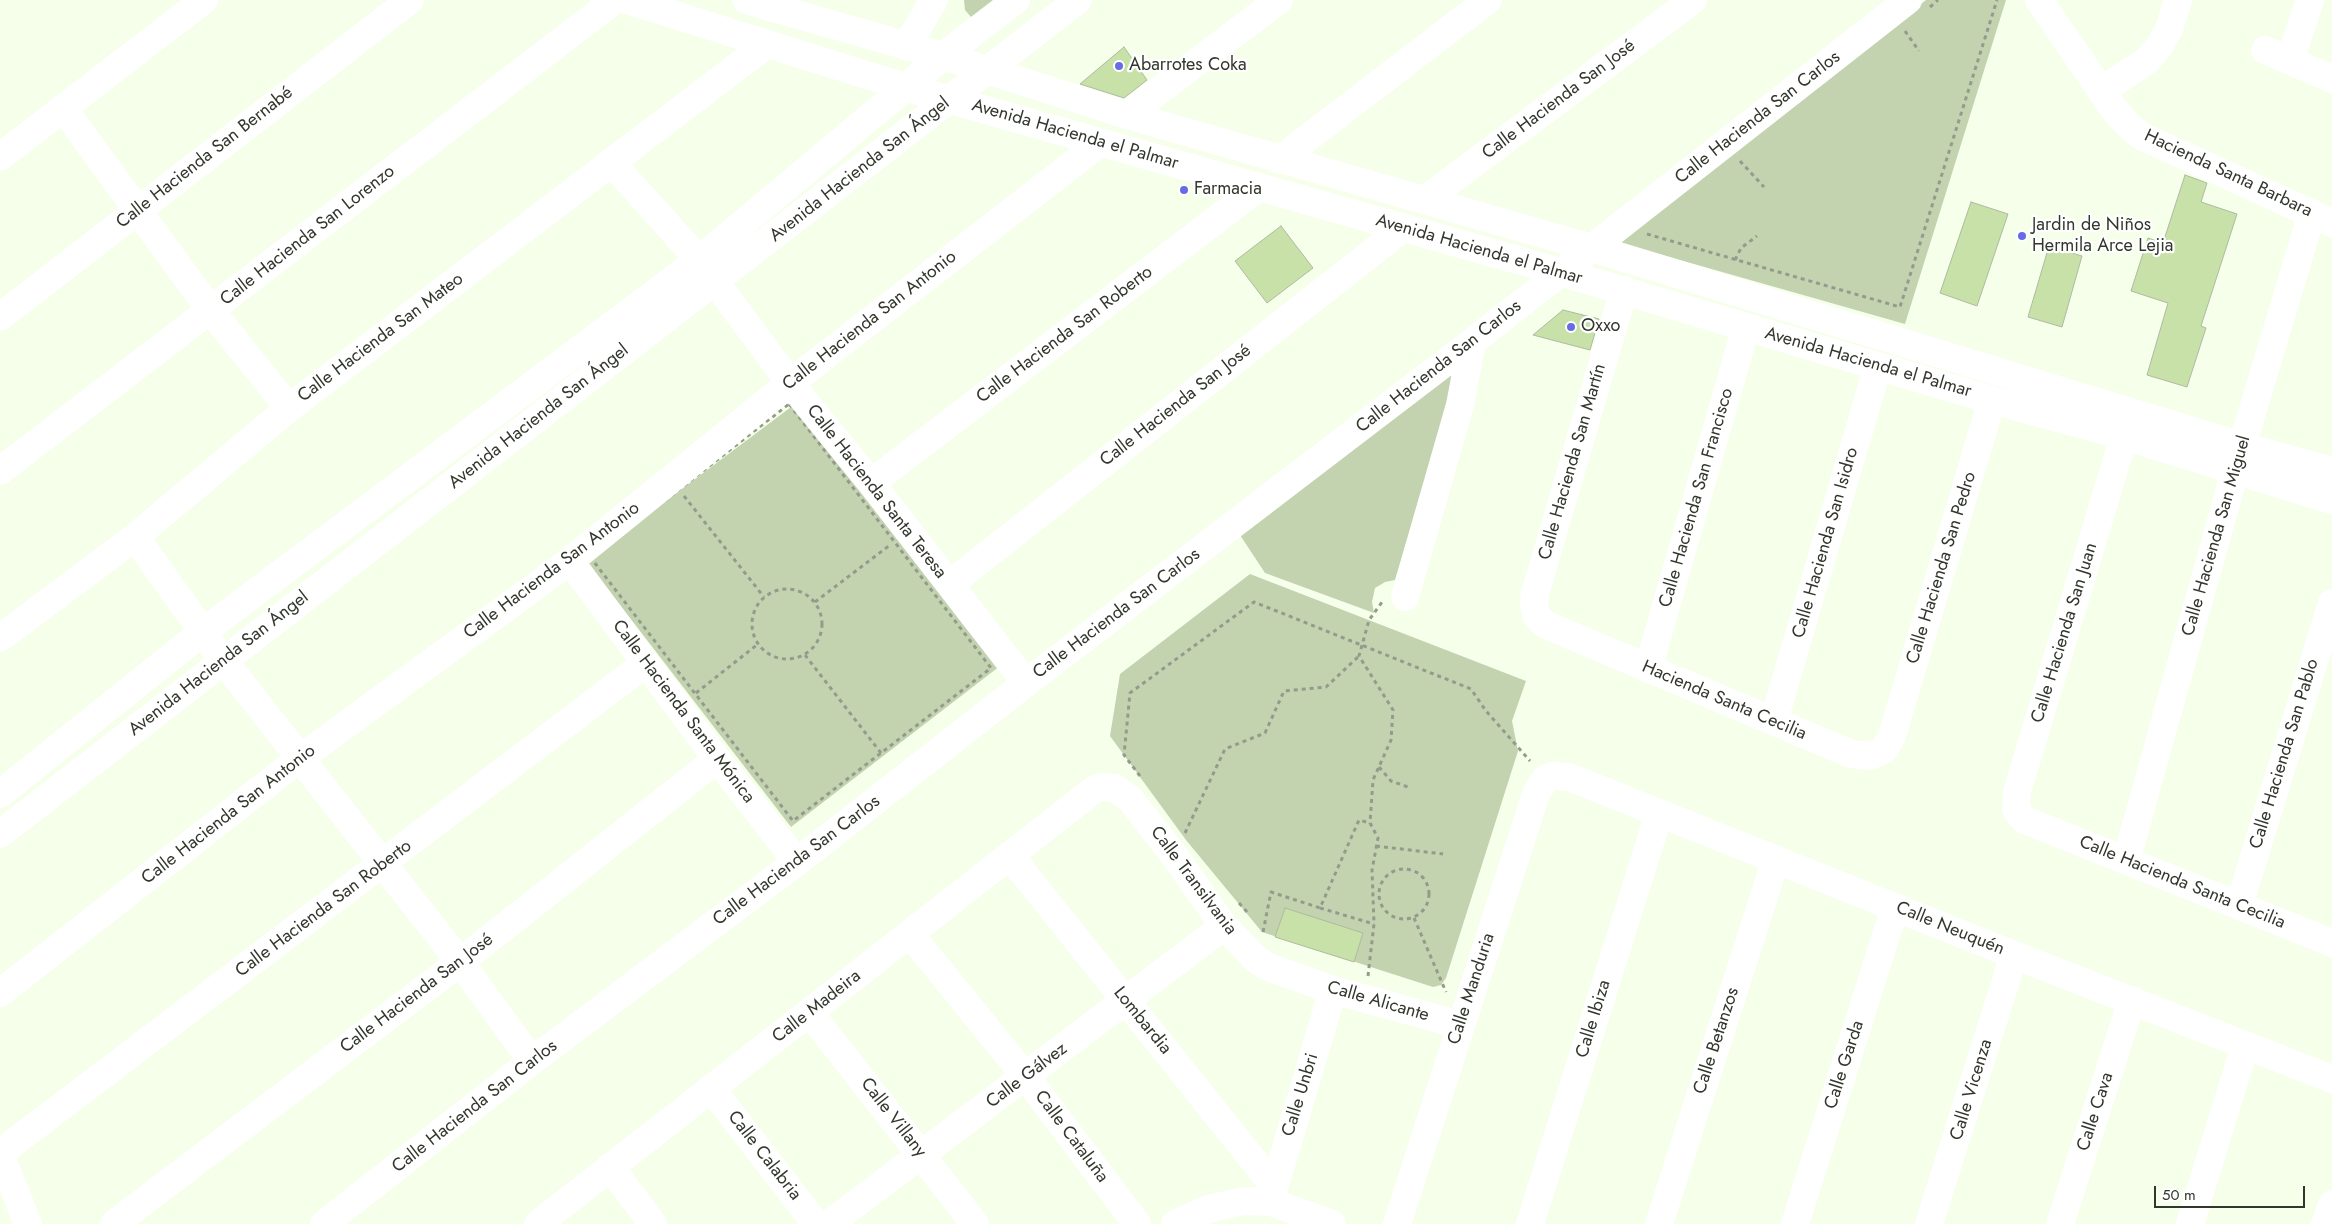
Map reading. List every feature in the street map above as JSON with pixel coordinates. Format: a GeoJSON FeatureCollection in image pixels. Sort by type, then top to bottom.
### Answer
{"type":"FeatureCollection","features":[{"type":"Feature","properties":{"kind":"street"},"geometry":{"type":"LineString","coordinates":[[0,157],[204,0]]}},
{"type":"Feature","properties":{"kind":"street","name":"Calle Hacienda San Bernabé"},"geometry":{"type":"LineString","coordinates":[[0,317],[410,0]]}},
{"type":"Feature","properties":{"kind":"street","name":"Calle Hacienda San Lorenzo"},"geometry":{"type":"LineString","coordinates":[[0,471],[615,0]]}},
{"type":"Feature","properties":{"kind":"street","name":"Avenida Hacienda el Palmar"},"geometry":{"type":"LineString","coordinates":[[627,0],[908,88],[1402,229],[1624,290],[1992,400],[2124,436],[2239,458],[2332,471]]}},
{"type":"Feature","properties":{"kind":"street","name":"Avenida Hacienda el Palmar"},"geometry":{"type":"LineString","coordinates":[[746,0],[777,5],[1127,115],[1592,248],[2239,458],[2332,500]]}},
{"type":"Feature","properties":{"kind":"street"},"geometry":{"type":"LineString","coordinates":[[906,47],[934,0]]}},
{"type":"Feature","properties":{"kind":"street","name":"Avenida Hacienda San Ángel"},"geometry":{"type":"LineString","coordinates":[[0,794],[204,631],[699,260],[908,88],[943,56],[1016,0]]}},
{"type":"Feature","properties":{"kind":"street","name":"Avenida Hacienda San Ángel"},"geometry":{"type":"LineString","coordinates":[[0,834],[223,660],[716,282],[1078,0]]}},
{"type":"Feature","properties":{"kind":"street"},"geometry":{"type":"LineString","coordinates":[[1127,115],[1279,0]]}},
{"type":"Feature","properties":{"kind":"street"},"geometry":{"type":"LineString","coordinates":[[1279,160],[1488,0]]}},
{"type":"Feature","properties":{"kind":"street","name":"Calle Hacienda San José"},"geometry":{"type":"LineString","coordinates":[[1426,199],[1692,0]]}},
{"type":"Feature","properties":{"kind":"street","name":"Hacienda Santa Barbara"},"geometry":{"type":"LineString","coordinates":[[2039,0],[2101,91],[2126,123],[2141,136],[2322,218]]}},
{"type":"Feature","properties":{"kind":"street"},"geometry":{"type":"LineString","coordinates":[[2101,91],[2148,60],[2160,46],[2169,28],[2178,0]]}},
{"type":"Feature","properties":{"kind":"street"},"geometry":{"type":"LineString","coordinates":[[2290,60],[2310,0]]}},
{"type":"Feature","properties":{"kind":"street","name":"Calle Hacienda San Carlos"},"geometry":{"type":"LineString","coordinates":[[324,1224],[532,1061],[797,862],[1026,683],[1472,342],[1560,272],[1916,6]]}},
{"type":"Feature","properties":{"kind":"street","name":"Calle Hacienda San Mateo"},"geometry":{"type":"LineString","coordinates":[[0,638],[135,537],[289,408],[767,44]]}},
{"type":"Feature","properties":{"kind":"street"},"geometry":{"type":"LineString","coordinates":[[2265,50],[2332,79]]}},
{"type":"Feature","properties":{"kind":"street"},"geometry":{"type":"LineString","coordinates":[[62,108],[211,311],[289,408]]}},
{"type":"Feature","properties":{"kind":"street","name":"Calle Hacienda San Antonio"},"geometry":{"type":"LineString","coordinates":[[0,993],[299,759],[570,561],[790,383],[1100,143]]}},
{"type":"Feature","properties":{"kind":"street","name":"Calle Hacienda Santa Teresa"},"geometry":{"type":"LineString","coordinates":[[611,162],[699,260],[790,383],[871,483],[1026,683]]}},
{"type":"Feature","properties":{"kind":"street","name":"Calle Hacienda San Roberto"},"geometry":{"type":"LineString","coordinates":[[871,483],[1259,187]]}},
{"type":"Feature","properties":{"kind":"street","name":"Calle Hacienda San Miguel"},"geometry":{"type":"LineString","coordinates":[[2126,861],[2239,458],[2322,218]]}},
{"type":"Feature","properties":{"kind":"street","name":"Calle Hacienda San José"},"geometry":{"type":"LineString","coordinates":[[950,584],[1402,229]]}},
{"type":"Feature","properties":{"kind":"street","name":"Calle Hacienda San Martín"},"geometry":{"type":"LineString","coordinates":[[1551,627],[1542,622],[1536,615],[1535,594],[1624,290]]}},
{"type":"Feature","properties":{"kind":"street","name":"Calle Hacienda San Francisco"},"geometry":{"type":"LineString","coordinates":[[1648,669],[1746,327]]}},
{"type":"Feature","properties":{"kind":"street"},"geometry":{"type":"LineString","coordinates":[[1405,597],[1460,405],[1472,342]]}},
{"type":"Feature","properties":{"kind":"street","name":"Calle Hacienda San Isidro"},"geometry":{"type":"LineString","coordinates":[[1774,720],[1878,366]]}},
{"type":"Feature","properties":{"kind":"street","name":"Calle Hacienda San Pedro"},"geometry":{"type":"LineString","coordinates":[[1892,736],[1992,400]]}},
{"type":"Feature","properties":{"kind":"street","name":"Calle Hacienda San Juan"},"geometry":{"type":"LineString","coordinates":[[2032,823],[2019,814],[2016,809],[2017,792],[2124,436]]}},
{"type":"Feature","properties":{"kind":"street"},"geometry":{"type":"LineString","coordinates":[[135,537],[223,660],[460,962],[532,1061]]}},
{"type":"Feature","properties":{"kind":"street","name":"Calle Hacienda Santa Mónica"},"geometry":{"type":"LineString","coordinates":[[570,561],[717,760],[797,862]]}},
{"type":"Feature","properties":{"kind":"street","name":"Calle Hacienda San Pablo"},"geometry":{"type":"LineString","coordinates":[[2239,906],[2332,603]]}},
{"type":"Feature","properties":{"kind":"street","name":"Hacienda Santa Cecilia"},"geometry":{"type":"LineString","coordinates":[[1551,627],[1851,754],[1870,756],[1884,750],[1892,736]]}},
{"type":"Feature","properties":{"kind":"street","name":"Calle Hacienda San Roberto"},"geometry":{"type":"LineString","coordinates":[[0,1154],[646,663]]}},
{"type":"Feature","properties":{"kind":"street","name":"Calle Hacienda San José"},"geometry":{"type":"LineString","coordinates":[[114,1224],[460,962],[717,760]]}},
{"type":"Feature","properties":{"kind":"street","name":"Calle Neuquén"},"geometry":{"type":"LineString","coordinates":[[1557,778],[1659,814],[1776,859],[2014,955],[2332,1079]]}},
{"type":"Feature","properties":{"kind":"street","name":"Calle Manduria"},"geometry":{"type":"LineString","coordinates":[[1397,1224],[1536,794],[1557,778]]}},
{"type":"Feature","properties":{"kind":"street","name":"Calle Transilvania"},"geometry":{"type":"LineString","coordinates":[[1095,789],[1101,787],[1115,788],[1130,799],[1173,854],[1224,926],[1256,959],[1268,967],[1295,977]]}},
{"type":"Feature","properties":{"kind":"street","name":"Calle Madeira"},"geometry":{"type":"LineString","coordinates":[[538,1224],[1095,789]]}},
{"type":"Feature","properties":{"kind":"street","name":"Calle Ibiza"},"geometry":{"type":"LineString","coordinates":[[1530,1224],[1659,814]]}},
{"type":"Feature","properties":{"kind":"street","name":"Calle Hacienda Santa Cecilia"},"geometry":{"type":"LineString","coordinates":[[2032,823],[2332,943]]}},
{"type":"Feature","properties":{"kind":"street","name":"Lombardia"},"geometry":{"type":"LineString","coordinates":[[1010,856],[1125,1000],[1272,1194]]}},
{"type":"Feature","properties":{"kind":"street","name":"Calle Betanzos"},"geometry":{"type":"LineString","coordinates":[[1659,1224],[1776,859]]}},
{"type":"Feature","properties":{"kind":"street","name":"Calle Garda"},"geometry":{"type":"LineString","coordinates":[[1795,1224],[1895,907]]}},
{"type":"Feature","properties":{"kind":"street","name":"Calle Gálvez"},"geometry":{"type":"LineString","coordinates":[[829,1224],[922,1156],[1224,926]]}},
{"type":"Feature","properties":{"kind":"street","name":"Calle Cataluña"},"geometry":{"type":"LineString","coordinates":[[910,934],[1026,1077],[1137,1224]]}},
{"type":"Feature","properties":{"kind":"street","name":"Calle Vicenza"},"geometry":{"type":"LineString","coordinates":[[1929,1224],[2014,955]]}},
{"type":"Feature","properties":{"kind":"street","name":"Calle Alicante"},"geometry":{"type":"LineString","coordinates":[[1295,977],[1333,990],[1460,1025]]}},
{"type":"Feature","properties":{"kind":"street","name":"Calle Unbri"},"geometry":{"type":"LineString","coordinates":[[1272,1194],[1333,990]]}},
{"type":"Feature","properties":{"kind":"street","name":"Calle Cava"},"geometry":{"type":"LineString","coordinates":[[2060,1224],[2132,1000]]}},
{"type":"Feature","properties":{"kind":"street","name":"Calle Villany"},"geometry":{"type":"LineString","coordinates":[[809,1012],[975,1224]]}},
{"type":"Feature","properties":{"kind":"street"},"geometry":{"type":"LineString","coordinates":[[2190,1224],[2245,1046]]}},
{"type":"Feature","properties":{"kind":"street","name":"Calle Calabria"},"geometry":{"type":"LineString","coordinates":[[712,1088],[816,1224]]}},
{"type":"Feature","properties":{"kind":"street"},"geometry":{"type":"LineString","coordinates":[[0,1154],[28,1224]]}},
{"type":"Feature","properties":{"kind":"street"},"geometry":{"type":"LineString","coordinates":[[610,1167],[654,1224]]}},
{"type":"Feature","properties":{"kind":"street"},"geometry":{"type":"LineString","coordinates":[[1174,1224],[1208,1209],[1272,1194],[1332,1224]]}},
{"type":"Feature","properties":{"kind":"street"},"geometry":{"type":"LineString","coordinates":[[2326,1224],[2332,1204]]}},
{"type":"Feature","properties":{"kind":"path"},"geometry":{"type":"LineString","coordinates":[[1916,6],[1938,0]]}},
{"type":"Feature","properties":{"kind":"path"},"geometry":{"type":"LineString","coordinates":[[1651,228],[1644,233],[1900,307],[1997,0]]}},
{"type":"Feature","properties":{"kind":"path"},"geometry":{"type":"LineString","coordinates":[[1903,28],[1919,51]]}},
{"type":"Feature","properties":{"kind":"path"},"geometry":{"type":"LineString","coordinates":[[1738,159],[1764,188]]}},
{"type":"Feature","properties":{"kind":"path"},"geometry":{"type":"LineString","coordinates":[[1735,260],[1741,248],[1757,236]]}},
{"type":"Feature","properties":{"kind":"path"},"geometry":{"type":"LineString","coordinates":[[789,404],[894,542],[991,668],[793,821],[591,558],[789,404]]}},
{"type":"Feature","properties":{"kind":"path"},"geometry":{"type":"LineString","coordinates":[[679,490],[764,597]]}},
{"type":"Feature","properties":{"kind":"path"},"geometry":{"type":"LineString","coordinates":[[815,602],[894,542]]}},
{"type":"Feature","properties":{"kind":"path"},"geometry":{"type":"LineString","coordinates":[[779,590],[796,590],[806,594],[815,602],[821,612],[823,624],[820,636],[814,647],[805,655],[794,659],[782,660],[771,656],[758,644],[752,628],[752,616],[764,597],[779,590]]}},
{"type":"Feature","properties":{"kind":"path"},"geometry":{"type":"LineString","coordinates":[[1179,827],[1185,834],[1225,749],[1265,733],[1284,691],[1326,687],[1359,656],[1369,620],[1386,597],[1405,597]]}},
{"type":"Feature","properties":{"kind":"path"},"geometry":{"type":"LineString","coordinates":[[1146,784],[1124,754],[1130,693],[1254,602],[1471,689],[1486,711],[1557,778]]}},
{"type":"Feature","properties":{"kind":"path"},"geometry":{"type":"LineString","coordinates":[[695,694],[758,644]]}},
{"type":"Feature","properties":{"kind":"path"},"geometry":{"type":"LineString","coordinates":[[805,655],[881,753]]}},
{"type":"Feature","properties":{"kind":"path"},"geometry":{"type":"LineString","coordinates":[[1359,656],[1393,710],[1392,740],[1373,780],[1370,823],[1378,838],[1372,870],[1374,924],[1366,999]]}},
{"type":"Feature","properties":{"kind":"path"},"geometry":{"type":"LineString","coordinates":[[1379,767],[1391,781],[1408,787]]}},
{"type":"Feature","properties":{"kind":"path"},"geometry":{"type":"LineString","coordinates":[[1320,908],[1359,820],[1370,823]]}},
{"type":"Feature","properties":{"kind":"path"},"geometry":{"type":"LineString","coordinates":[[1376,846],[1443,854]]}},
{"type":"Feature","properties":{"kind":"path"},"geometry":{"type":"LineString","coordinates":[[1409,869],[1417,872],[1428,885],[1429,900],[1421,914],[1414,918],[1406,920],[1390,915],[1380,902],[1381,885],[1392,872],[1409,869]]}},
{"type":"Feature","properties":{"kind":"path"},"geometry":{"type":"LineString","coordinates":[[1262,932],[1271,892],[1374,924]]}},
{"type":"Feature","properties":{"kind":"path"},"geometry":{"type":"LineString","coordinates":[[1238,902],[1250,917]]}},
{"type":"Feature","properties":{"kind":"path"},"geometry":{"type":"LineString","coordinates":[[1414,918],[1460,1025]]}},
{"type":"Feature","properties":{"kind":"path"},"geometry":{"type":"LineString","coordinates":[[1256,925],[1268,940]]}},
{"type":"Feature","properties":{"kind":"green space"},"geometry":{"type":"Polygon","coordinates":[[[964,0],[1002,0],[979,18],[971,17],[965,10],[964,0]]]}},
{"type":"Feature","properties":{"kind":"green space"},"geometry":{"type":"Polygon","coordinates":[[[1926,0],[2006,0],[1905,324],[1620,243],[1926,0]]]}},
{"type":"Feature","properties":{"kind":"green space"},"geometry":{"type":"Polygon","coordinates":[[[1457,371],[1395,580],[1385,582],[1375,588],[1372,602],[1374,613],[1265,573],[1240,535],[1457,371]]]}},
{"type":"Feature","properties":{"kind":"green space"},"geometry":{"type":"Polygon","coordinates":[[[795,404],[1000,666],[791,827],[586,561],[795,404]]]}},
{"type":"Feature","properties":{"kind":"green space"},"geometry":{"type":"Polygon","coordinates":[[[1250,574],[1526,681],[1512,721],[1518,751],[1446,978],[1441,985],[1433,987],[1262,932],[1186,840],[1110,736],[1120,674],[1250,574]]]}},
{"type":"Feature","properties":{"kind":"building","name":"Abarrotes Coka"},"geometry":{"type":"Polygon","coordinates":[[[1124,47],[1147,80],[1124,98],[1080,84],[1124,47]]]}},
{"type":"Feature","properties":{"kind":"building"},"geometry":{"type":"Polygon","coordinates":[[[2185,175],[2207,183],[2201,202],[2237,214],[2201,326],[2206,328],[2187,387],[2147,375],[2168,303],[2131,291],[2148,238],[2163,243],[2185,175]]]}},
{"type":"Feature","properties":{"kind":"building"},"geometry":{"type":"Polygon","coordinates":[[[1971,202],[2008,214],[1977,306],[1940,293],[1971,202]]]}},
{"type":"Feature","properties":{"kind":"building"},"geometry":{"type":"Polygon","coordinates":[[[1281,226],[1313,268],[1267,303],[1235,261],[1281,226]]]}},
{"type":"Feature","properties":{"kind":"building"},"geometry":{"type":"Polygon","coordinates":[[[2049,246],[2082,256],[2062,327],[2028,317],[2049,246]]]}},
{"type":"Feature","properties":{"kind":"building","name":"Oxxo"},"geometry":{"type":"Polygon","coordinates":[[[1563,310],[1599,319],[1590,350],[1533,335],[1563,310]]]}},
{"type":"Feature","properties":{"kind":"building"},"geometry":{"type":"Polygon","coordinates":[[[1285,908],[1363,933],[1354,962],[1275,937],[1285,908]]]}},
{"type":"Feature","properties":{"kind":"place","name":"Abarrotes Coka"},"geometry":{"type":"Point","coordinates":[1119,66]}},
{"type":"Feature","properties":{"kind":"place","name":"Farmacia"},"geometry":{"type":"Point","coordinates":[1184,190]}},
{"type":"Feature","properties":{"kind":"place","name":"Jardin de Niños Hermila Arce Lejia"},"geometry":{"type":"Point","coordinates":[2022,236]}},
{"type":"Feature","properties":{"kind":"place","name":"Oxxo"},"geometry":{"type":"Point","coordinates":[1571,327]}}]}
